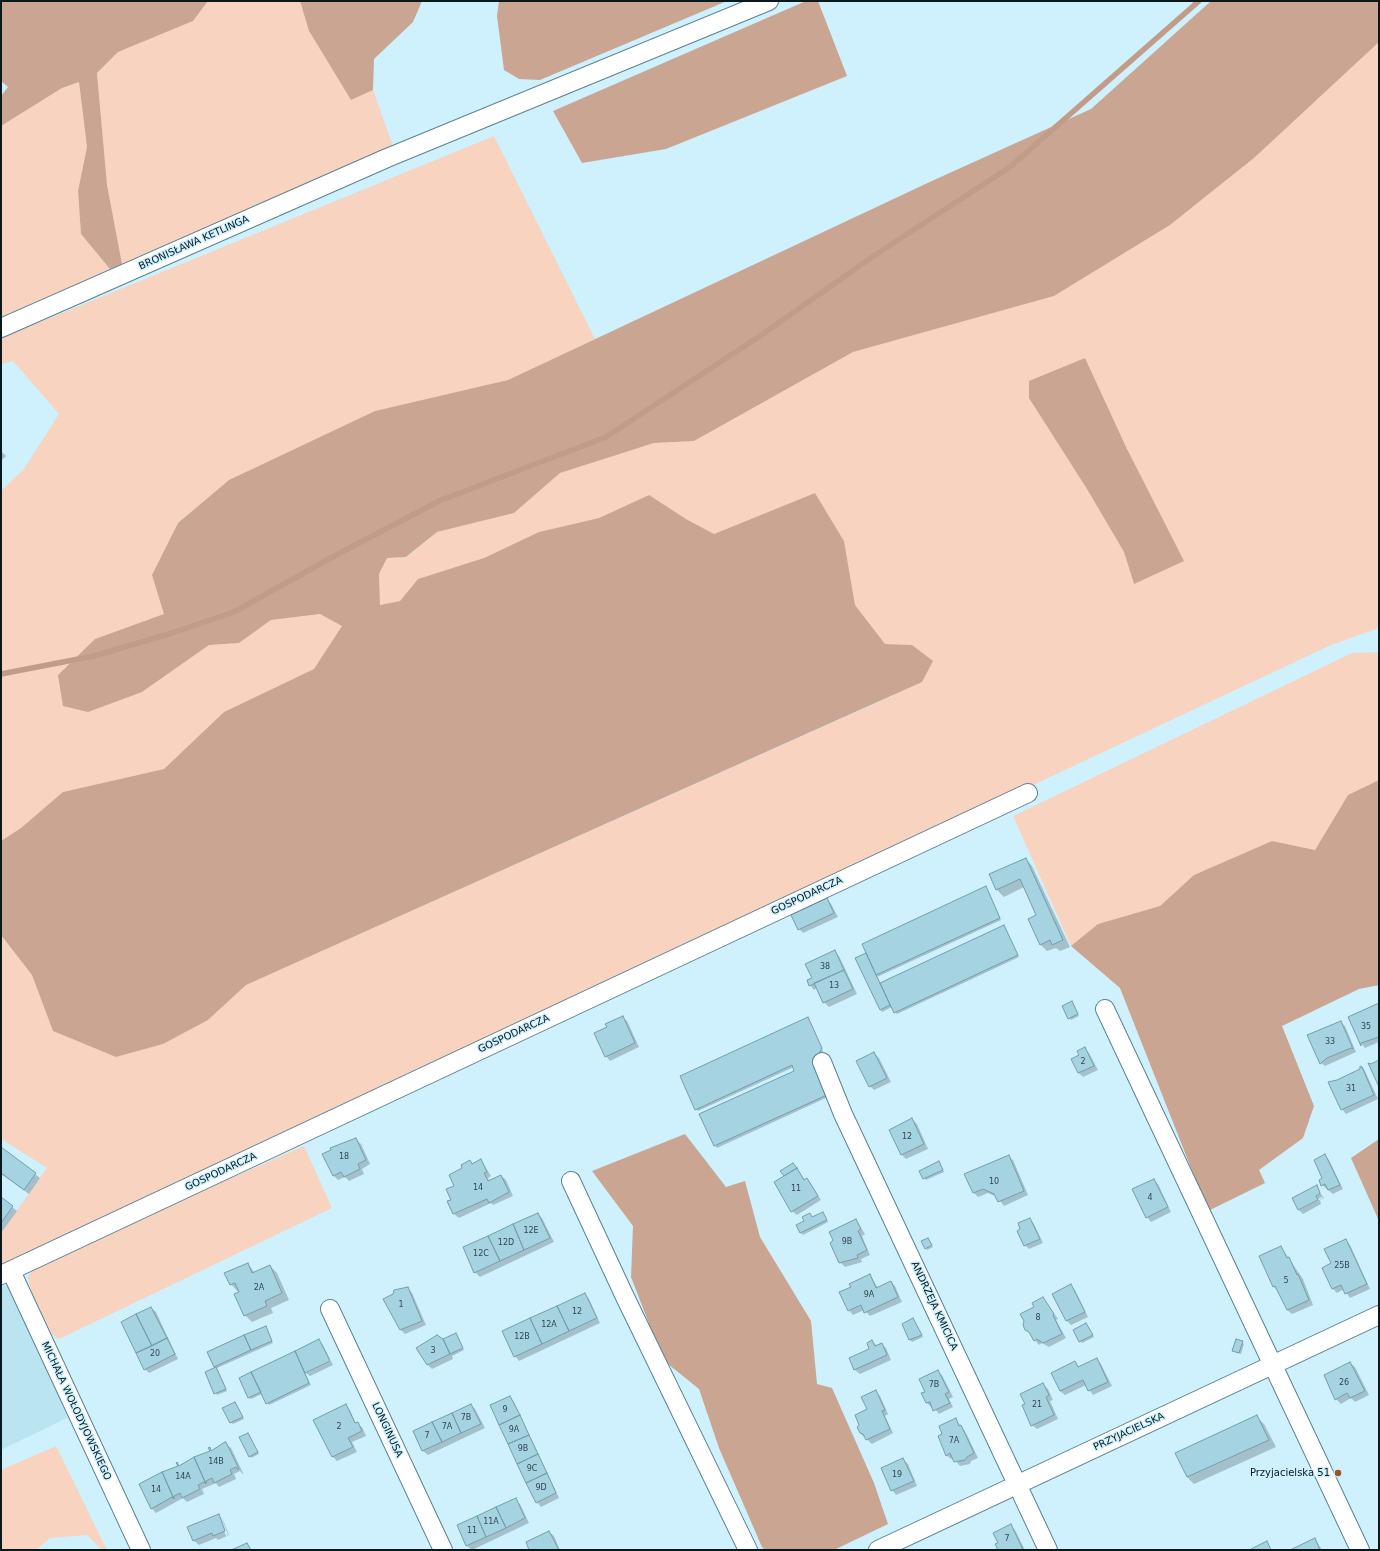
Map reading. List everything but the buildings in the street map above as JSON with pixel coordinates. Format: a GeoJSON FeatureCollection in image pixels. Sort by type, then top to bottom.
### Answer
{"type":"FeatureCollection","features":[{"type":"Feature","properties":{"kind":"street","name":"BRONISŁAWA KETLINGA"},"geometry":{"type":"LineString","coordinates":[[1,328],[387,158],[769,1]]}},
{"type":"Feature","properties":{"kind":"street","name":"GOSPODARCZA"},"geometry":{"type":"LineString","coordinates":[[6,1273],[1028,793]]}},
{"type":"Feature","properties":{"kind":"street"},"geometry":{"type":"LineString","coordinates":[[1105,1009],[1360,1550]]}},
{"type":"Feature","properties":{"kind":"street","name":"ANDRZEJA KMICICA"},"geometry":{"type":"LineString","coordinates":[[822,1062],[843,1114],[1048,1550]]}},
{"type":"Feature","properties":{"kind":"street"},"geometry":{"type":"LineString","coordinates":[[571,1181],[625,1297],[748,1550]]}},
{"type":"Feature","properties":{"kind":"street","name":"MICHAŁA WOŁODYJOWSKIEGO"},"geometry":{"type":"LineString","coordinates":[[6,1273],[141,1550]]}},
{"type":"Feature","properties":{"kind":"street","name":"LONGINUSA"},"geometry":{"type":"LineString","coordinates":[[330,1309],[443,1550]]}},
{"type":"Feature","properties":{"kind":"street","name":"PRZYJACIELSKA"},"geometry":{"type":"LineString","coordinates":[[878,1550],[1379,1315]]}},
{"type":"Feature","properties":{"kind":"shaded area"},"geometry":{"type":"Polygon","coordinates":[[[1,1],[208,1],[193,21],[118,52],[97,73],[107,185],[122,264],[110,269],[81,234],[78,191],[87,147],[79,82],[62,88],[1,126],[1,96],[8,87],[1,81],[1,1]]]}},
{"type":"Feature","properties":{"kind":"shaded area"},"geometry":{"type":"Polygon","coordinates":[[[208,1],[300,1],[309,31],[351,100],[373,90],[394,149],[122,264],[107,185],[97,73],[118,52],[193,21],[208,1]]]}},
{"type":"Feature","properties":{"kind":"shaded area"},"geometry":{"type":"Polygon","coordinates":[[[300,1],[422,1],[413,22],[374,59],[373,90],[351,100],[309,31],[300,1]]]}},
{"type":"Feature","properties":{"kind":"shaded area"},"geometry":{"type":"Polygon","coordinates":[[[499,1],[727,1],[540,80],[519,79],[504,70],[497,16],[499,1]]]}},
{"type":"Feature","properties":{"kind":"shaded area"},"geometry":{"type":"Polygon","coordinates":[[[806,1],[818,1],[847,76],[666,149],[582,163],[553,111],[806,1]]]}},
{"type":"Feature","properties":{"kind":"shaded area"},"geometry":{"type":"Polygon","coordinates":[[[1211,1],[1379,1],[1379,42],[1254,158],[1170,225],[1054,296],[853,352],[694,441],[654,443],[560,473],[514,513],[437,532],[406,557],[387,558],[379,574],[380,605],[400,601],[418,579],[484,558],[539,532],[599,518],[649,495],[686,519],[714,534],[815,493],[844,541],[855,605],[885,644],[912,645],[933,661],[922,682],[246,985],[208,1020],[163,1044],[116,1057],[53,1031],[32,975],[1,935],[1,841],[21,828],[63,792],[164,769],[224,712],[314,669],[342,626],[320,614],[271,620],[239,643],[209,645],[142,692],[88,712],[63,706],[58,675],[95,639],[164,614],[152,575],[178,523],[229,480],[375,411],[508,380],[934,180],[1091,109],[1211,1]]]}},
{"type":"Feature","properties":{"kind":"shaded area"},"geometry":{"type":"Polygon","coordinates":[[[1379,42],[1379,628],[1331,645],[1,1270],[1,1233],[47,1168],[1,1139],[1,935],[32,975],[53,1031],[116,1057],[163,1044],[208,1020],[246,985],[892,696],[912,645],[885,644],[855,605],[844,541],[815,493],[714,534],[686,519],[649,495],[599,518],[539,532],[484,558],[418,579],[400,601],[380,605],[379,574],[387,558],[407,557],[437,532],[514,513],[560,473],[654,443],[694,441],[853,352],[1054,296],[1170,225],[1254,158],[1379,42]],[[1085,359],[1087,489],[1124,552],[1134,584],[1127,449],[1085,359]]]}},
{"type":"Feature","properties":{"kind":"shaded area"},"geometry":{"type":"Polygon","coordinates":[[[79,82],[87,147],[78,191],[81,234],[110,269],[1,318],[1,126],[62,88],[79,82]]]}},
{"type":"Feature","properties":{"kind":"shaded area"},"geometry":{"type":"Polygon","coordinates":[[[494,136],[595,339],[508,380],[375,411],[229,480],[178,523],[152,575],[165,614],[95,639],[58,675],[142,692],[209,645],[239,643],[271,620],[320,614],[343,626],[314,669],[224,712],[164,769],[63,792],[21,828],[1,841],[1,491],[24,469],[59,414],[13,361],[1,364],[1,338],[494,136]]]}},
{"type":"Feature","properties":{"kind":"shaded area"},"geometry":{"type":"Polygon","coordinates":[[[1085,358],[1127,449],[1184,561],[1134,584],[1124,552],[1087,489],[1029,398],[1029,381],[1085,358]]]}},
{"type":"Feature","properties":{"kind":"shaded area"},"geometry":{"type":"Polygon","coordinates":[[[1379,652],[1379,780],[1348,795],[1315,850],[1272,841],[1194,875],[1160,906],[1098,924],[1071,946],[1013,816],[1352,653],[1379,652]]]}},
{"type":"Feature","properties":{"kind":"shaded area"},"geometry":{"type":"Polygon","coordinates":[[[1379,780],[1379,985],[1359,989],[1282,1026],[1314,1106],[1303,1138],[1259,1170],[1265,1183],[1208,1211],[1120,988],[1071,946],[1098,924],[1160,906],[1194,875],[1272,841],[1315,850],[1348,795],[1379,780]]]}},
{"type":"Feature","properties":{"kind":"shaded area"},"geometry":{"type":"Polygon","coordinates":[[[685,1134],[726,1187],[745,1181],[760,1237],[811,1321],[817,1384],[832,1388],[874,1483],[888,1524],[834,1550],[765,1550],[762,1547],[719,1448],[699,1389],[663,1360],[631,1277],[633,1226],[592,1171],[685,1134]]]}},
{"type":"Feature","properties":{"kind":"shaded area"},"geometry":{"type":"Polygon","coordinates":[[[1379,1139],[1379,1221],[1351,1158],[1379,1139]]]}},
{"type":"Feature","properties":{"kind":"shaded area"},"geometry":{"type":"Polygon","coordinates":[[[304,1146],[332,1208],[59,1339],[52,1334],[31,1291],[28,1277],[34,1268],[45,1260],[304,1146]]]}},
{"type":"Feature","properties":{"kind":"shaded area"},"geometry":{"type":"Polygon","coordinates":[[[1,1284],[8,1287],[71,1416],[1,1450],[1,1284]]]}},
{"type":"Feature","properties":{"kind":"shaded area"},"geometry":{"type":"Polygon","coordinates":[[[56,1446],[107,1550],[102,1550],[87,1535],[50,1538],[36,1550],[1,1550],[1,1470],[56,1446]]]}},
{"type":"Feature","properties":{"kind":"waterway"},"geometry":{"type":"LineString","coordinates":[[1,674],[94,656],[172,633],[234,612],[327,560],[439,501],[606,437],[763,334],[872,257],[1010,167],[1199,1]]}},
{"type":"Feature","properties":{"kind":"place","name":"Przyjacielska 51"},"geometry":{"type":"Point","coordinates":[1338,1473]}}]}
